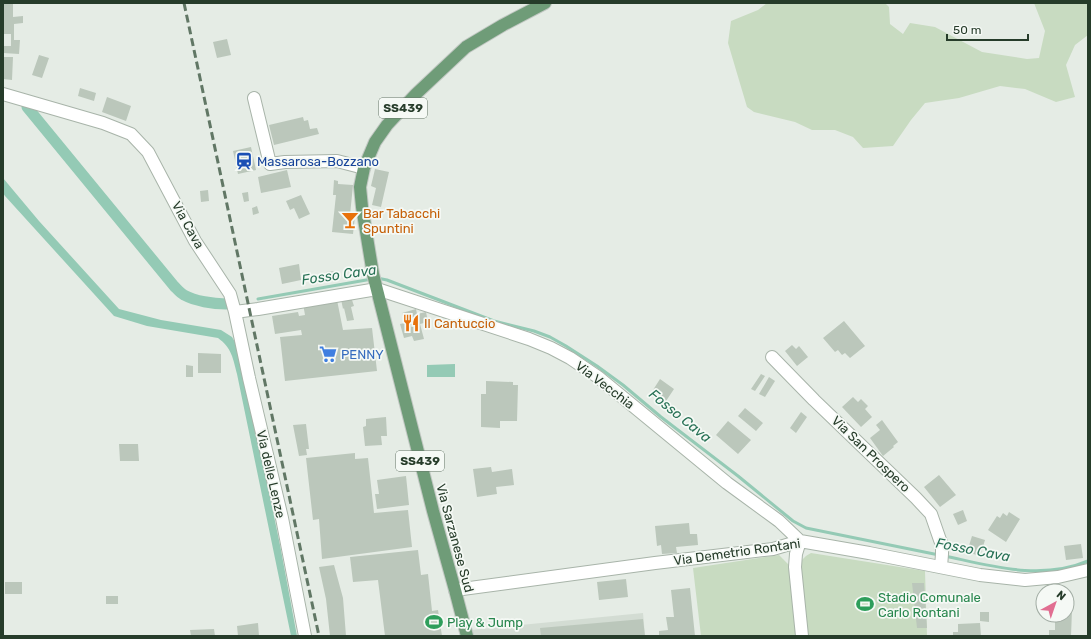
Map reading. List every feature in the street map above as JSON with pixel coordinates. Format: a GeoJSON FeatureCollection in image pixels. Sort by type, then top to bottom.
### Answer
{"type":"FeatureCollection","features":[{"type":"Feature","properties":{"kind":"main road","name":"SS439"},"geometry":{"type":"LineString","coordinates":[[375,282],[360,187],[364,168],[375,142],[387,125],[416,94],[466,47],[503,25],[545,3]]}},
{"type":"Feature","properties":{"kind":"main road","name":"Via Sarzanese Sud"},"geometry":{"type":"LineString","coordinates":[[375,282],[467,636]]}},
{"type":"Feature","properties":{"kind":"street","name":"Via Cava"},"geometry":{"type":"LineString","coordinates":[[3,94],[103,122],[131,134],[148,152],[195,241],[230,294],[235,312]]}},
{"type":"Feature","properties":{"kind":"street"},"geometry":{"type":"LineString","coordinates":[[254,98],[270,164],[338,160],[364,168]]}},
{"type":"Feature","properties":{"kind":"street"},"geometry":{"type":"LineString","coordinates":[[235,312],[258,309],[375,282]]}},
{"type":"Feature","properties":{"kind":"street","name":"Via Vecchia"},"geometry":{"type":"LineString","coordinates":[[375,282],[529,339],[570,358],[598,377],[727,482],[779,522],[800,541]]}},
{"type":"Feature","properties":{"kind":"street","name":"Via delle Lenze"},"geometry":{"type":"LineString","coordinates":[[235,312],[282,518],[305,636]]}},
{"type":"Feature","properties":{"kind":"street","name":"Via San Prospero"},"geometry":{"type":"LineString","coordinates":[[772,357],[931,514],[942,544],[942,560]]}},
{"type":"Feature","properties":{"kind":"street"},"geometry":{"type":"LineString","coordinates":[[800,541],[796,554],[795,567],[802,636]]}},
{"type":"Feature","properties":{"kind":"street","name":"Via Demetrio Rontani"},"geometry":{"type":"LineString","coordinates":[[455,590],[655,563],[773,549],[800,541],[942,560],[980,575],[1025,580],[1058,577],[1088,570]]}},
{"type":"Feature","properties":{"kind":"shaded area"},"geometry":{"type":"Polygon","coordinates":[[[767,3],[885,3],[889,7],[890,24],[903,34],[910,23],[935,27],[982,52],[1027,59],[1039,58],[1045,31],[1034,3],[1088,3],[1088,35],[1075,45],[1066,65],[1075,97],[1056,102],[1025,89],[1000,86],[959,98],[925,103],[893,146],[863,148],[853,137],[835,130],[812,130],[795,122],[754,112],[747,107],[728,43],[731,21],[758,10],[767,3]]]}},
{"type":"Feature","properties":{"kind":"shaded area"},"geometry":{"type":"Polygon","coordinates":[[[3,178],[39,221],[119,309],[161,320],[221,330],[232,337],[239,349],[280,545],[297,636],[291,636],[237,374],[229,350],[218,338],[147,326],[114,316],[5,196],[3,193],[3,178]]]}},
{"type":"Feature","properties":{"kind":"shaded area"},"geometry":{"type":"Polygon","coordinates":[[[455,364],[455,377],[427,377],[427,365],[455,364]]]}},
{"type":"Feature","properties":{"kind":"shaded area","name":"Stadio Comunale Carlo Rontani"},"geometry":{"type":"Polygon","coordinates":[[[811,553],[925,571],[927,636],[806,636],[800,565],[804,558],[811,553]]]}},
{"type":"Feature","properties":{"kind":"shaded area"},"geometry":{"type":"Polygon","coordinates":[[[779,555],[790,566],[798,636],[701,636],[693,568],[779,555]]]}},
{"type":"Feature","properties":{"kind":"shaded area"},"geometry":{"type":"Polygon","coordinates":[[[643,613],[645,636],[473,636],[471,630],[643,613]]]}},
{"type":"Feature","properties":{"kind":"building"},"geometry":{"type":"Polygon","coordinates":[[[3,3],[13,3],[13,17],[23,16],[23,23],[14,24],[14,40],[20,40],[19,54],[3,53],[4,46],[11,46],[11,34],[3,34],[3,3]]]}},
{"type":"Feature","properties":{"kind":"building"},"geometry":{"type":"Polygon","coordinates":[[[227,39],[231,55],[217,58],[213,42],[227,39]]]}},
{"type":"Feature","properties":{"kind":"building"},"geometry":{"type":"Polygon","coordinates":[[[39,55],[49,58],[42,78],[32,75],[39,55]]]}},
{"type":"Feature","properties":{"kind":"building"},"geometry":{"type":"Polygon","coordinates":[[[3,57],[13,57],[12,80],[3,79],[3,57]]]}},
{"type":"Feature","properties":{"kind":"building"},"geometry":{"type":"Polygon","coordinates":[[[80,88],[96,93],[94,101],[78,96],[80,88]]]}},
{"type":"Feature","properties":{"kind":"building"},"geometry":{"type":"Polygon","coordinates":[[[107,97],[131,106],[126,121],[102,112],[107,97]]]}},
{"type":"Feature","properties":{"kind":"building"},"geometry":{"type":"Polygon","coordinates":[[[303,117],[304,121],[308,120],[310,129],[317,128],[319,134],[274,145],[269,125],[303,117]]]}},
{"type":"Feature","properties":{"kind":"building","name":"Massarosa-Bozzano"},"geometry":{"type":"Polygon","coordinates":[[[251,147],[256,170],[238,174],[233,151],[251,147]]]}},
{"type":"Feature","properties":{"kind":"building"},"geometry":{"type":"Polygon","coordinates":[[[375,169],[389,172],[381,207],[372,205],[376,188],[371,186],[375,169]]]}},
{"type":"Feature","properties":{"kind":"building"},"geometry":{"type":"Polygon","coordinates":[[[287,170],[291,187],[261,193],[258,177],[287,170]]]}},
{"type":"Feature","properties":{"kind":"building"},"geometry":{"type":"Polygon","coordinates":[[[334,180],[338,181],[338,184],[353,185],[350,215],[355,216],[353,234],[332,232],[336,195],[333,195],[334,180]]]}},
{"type":"Feature","properties":{"kind":"building"},"geometry":{"type":"Polygon","coordinates":[[[208,190],[209,201],[201,202],[200,191],[208,190]]]}},
{"type":"Feature","properties":{"kind":"building"},"geometry":{"type":"Polygon","coordinates":[[[248,192],[249,201],[244,202],[242,193],[248,192]]]}},
{"type":"Feature","properties":{"kind":"building"},"geometry":{"type":"Polygon","coordinates":[[[301,195],[310,214],[299,219],[294,208],[290,210],[286,201],[301,195]]]}},
{"type":"Feature","properties":{"kind":"building"},"geometry":{"type":"Polygon","coordinates":[[[257,206],[259,213],[253,215],[252,208],[257,206]]]}},
{"type":"Feature","properties":{"kind":"building"},"geometry":{"type":"Polygon","coordinates":[[[299,264],[301,280],[282,284],[279,268],[299,264]]]}},
{"type":"Feature","properties":{"kind":"building"},"geometry":{"type":"Polygon","coordinates":[[[336,271],[336,278],[326,278],[326,272],[336,271]]]}},
{"type":"Feature","properties":{"kind":"building"},"geometry":{"type":"Polygon","coordinates":[[[351,297],[354,306],[351,307],[354,320],[347,321],[341,299],[351,297]]]}},
{"type":"Feature","properties":{"kind":"building","name":"PENNY"},"geometry":{"type":"Polygon","coordinates":[[[337,300],[343,330],[372,328],[377,371],[285,381],[280,337],[302,335],[301,330],[275,334],[272,316],[298,312],[299,316],[305,315],[303,304],[337,300]]]}},
{"type":"Feature","properties":{"kind":"building"},"geometry":{"type":"Polygon","coordinates":[[[416,309],[417,314],[426,312],[428,322],[420,324],[424,339],[414,341],[412,336],[404,338],[400,324],[405,323],[402,313],[416,309]]]}},
{"type":"Feature","properties":{"kind":"building"},"geometry":{"type":"Polygon","coordinates":[[[844,321],[865,346],[850,358],[845,353],[842,355],[838,350],[835,352],[823,338],[844,321]]]}},
{"type":"Feature","properties":{"kind":"building"},"geometry":{"type":"Polygon","coordinates":[[[792,345],[796,349],[799,346],[808,357],[797,366],[785,351],[792,345]]]}},
{"type":"Feature","properties":{"kind":"building"},"geometry":{"type":"Polygon","coordinates":[[[198,353],[221,354],[221,373],[198,373],[198,353]]]}},
{"type":"Feature","properties":{"kind":"building"},"geometry":{"type":"Polygon","coordinates":[[[186,365],[193,366],[193,377],[186,377],[186,365]]]}},
{"type":"Feature","properties":{"kind":"building"},"geometry":{"type":"Polygon","coordinates":[[[761,374],[765,376],[755,391],[751,389],[761,374]]]}},
{"type":"Feature","properties":{"kind":"building"},"geometry":{"type":"Polygon","coordinates":[[[769,377],[775,381],[765,397],[759,394],[769,377]]]}},
{"type":"Feature","properties":{"kind":"building"},"geometry":{"type":"Polygon","coordinates":[[[660,379],[674,389],[664,404],[655,398],[658,394],[653,390],[660,379]]]}},
{"type":"Feature","properties":{"kind":"building"},"geometry":{"type":"Polygon","coordinates":[[[486,381],[513,382],[513,385],[518,385],[517,421],[500,421],[500,428],[481,427],[481,394],[486,394],[486,381]]]}},
{"type":"Feature","properties":{"kind":"building"},"geometry":{"type":"Polygon","coordinates":[[[853,397],[858,402],[861,399],[868,406],[865,409],[872,417],[861,427],[842,407],[853,397]]]}},
{"type":"Feature","properties":{"kind":"building"},"geometry":{"type":"Polygon","coordinates":[[[745,408],[763,423],[756,431],[738,416],[745,408]]]}},
{"type":"Feature","properties":{"kind":"building"},"geometry":{"type":"Polygon","coordinates":[[[801,412],[807,417],[796,433],[790,428],[801,412]]]}},
{"type":"Feature","properties":{"kind":"building"},"geometry":{"type":"Polygon","coordinates":[[[386,417],[387,436],[381,436],[382,445],[365,446],[363,427],[366,426],[366,419],[386,417]]]}},
{"type":"Feature","properties":{"kind":"building"},"geometry":{"type":"Polygon","coordinates":[[[882,420],[898,442],[883,456],[870,438],[880,430],[876,425],[882,420]]]}},
{"type":"Feature","properties":{"kind":"building"},"geometry":{"type":"Polygon","coordinates":[[[728,421],[751,440],[738,454],[716,435],[728,421]]]}},
{"type":"Feature","properties":{"kind":"building"},"geometry":{"type":"Polygon","coordinates":[[[306,424],[309,449],[306,449],[307,455],[299,456],[293,425],[306,424]]]}},
{"type":"Feature","properties":{"kind":"building"},"geometry":{"type":"Polygon","coordinates":[[[119,444],[138,444],[139,461],[120,461],[119,444]]]}},
{"type":"Feature","properties":{"kind":"building"},"geometry":{"type":"Polygon","coordinates":[[[355,453],[355,459],[368,458],[374,513],[408,510],[412,547],[322,559],[319,519],[313,520],[306,458],[355,453]]]}},
{"type":"Feature","properties":{"kind":"building"},"geometry":{"type":"Polygon","coordinates":[[[491,467],[492,472],[512,469],[514,485],[496,487],[497,494],[477,497],[473,469],[491,467]]]}},
{"type":"Feature","properties":{"kind":"building"},"geometry":{"type":"Polygon","coordinates":[[[939,475],[956,495],[940,507],[924,487],[939,475]]]}},
{"type":"Feature","properties":{"kind":"building"},"geometry":{"type":"Polygon","coordinates":[[[406,476],[409,505],[377,509],[375,494],[379,494],[377,480],[406,476]]]}},
{"type":"Feature","properties":{"kind":"building"},"geometry":{"type":"Polygon","coordinates":[[[963,510],[967,521],[958,525],[953,514],[963,510]]]}},
{"type":"Feature","properties":{"kind":"building"},"geometry":{"type":"Polygon","coordinates":[[[1009,512],[1020,519],[1006,542],[988,530],[997,516],[1000,518],[1003,513],[1007,516],[1009,512]]]}},
{"type":"Feature","properties":{"kind":"building"},"geometry":{"type":"Polygon","coordinates":[[[689,523],[690,534],[697,534],[698,545],[676,547],[677,553],[662,554],[661,545],[657,546],[655,526],[689,523]]]}},
{"type":"Feature","properties":{"kind":"building"},"geometry":{"type":"Polygon","coordinates":[[[972,536],[985,540],[980,556],[967,552],[972,536]]]}},
{"type":"Feature","properties":{"kind":"building"},"geometry":{"type":"Polygon","coordinates":[[[1081,544],[1083,558],[1066,560],[1064,546],[1081,544]]]}},
{"type":"Feature","properties":{"kind":"building"},"geometry":{"type":"Polygon","coordinates":[[[418,550],[421,575],[428,574],[432,611],[438,610],[442,636],[385,636],[378,580],[353,582],[350,557],[418,550]]]}},
{"type":"Feature","properties":{"kind":"building"},"geometry":{"type":"Polygon","coordinates":[[[334,565],[343,598],[346,636],[330,636],[326,599],[319,567],[334,565]]]}},
{"type":"Feature","properties":{"kind":"building"},"geometry":{"type":"Polygon","coordinates":[[[626,579],[628,597],[599,600],[597,582],[626,579]]]}},
{"type":"Feature","properties":{"kind":"building"},"geometry":{"type":"Polygon","coordinates":[[[5,582],[22,582],[22,594],[5,594],[5,582]]]}},
{"type":"Feature","properties":{"kind":"building"},"geometry":{"type":"Polygon","coordinates":[[[912,583],[924,583],[927,628],[917,628],[912,583]]]}},
{"type":"Feature","properties":{"kind":"building"},"geometry":{"type":"Polygon","coordinates":[[[690,588],[695,636],[659,636],[659,631],[668,630],[666,617],[674,617],[671,590],[690,588]]]}},
{"type":"Feature","properties":{"kind":"building"},"geometry":{"type":"Polygon","coordinates":[[[106,596],[118,596],[118,604],[106,604],[106,596]]]}},
{"type":"Feature","properties":{"kind":"building"},"geometry":{"type":"Polygon","coordinates":[[[980,612],[989,612],[989,622],[980,621],[980,612]]]}},
{"type":"Feature","properties":{"kind":"building"},"geometry":{"type":"Polygon","coordinates":[[[643,619],[645,636],[541,636],[540,628],[643,619]]]}},
{"type":"Feature","properties":{"kind":"building"},"geometry":{"type":"Polygon","coordinates":[[[258,623],[259,636],[238,636],[237,626],[258,623]]]}},
{"type":"Feature","properties":{"kind":"building"},"geometry":{"type":"Polygon","coordinates":[[[980,623],[981,636],[953,636],[953,632],[958,632],[958,624],[980,623]]]}},
{"type":"Feature","properties":{"kind":"building"},"geometry":{"type":"Polygon","coordinates":[[[1055,623],[1072,623],[1071,636],[1049,636],[1049,630],[1055,630],[1055,623]]]}},
{"type":"Feature","properties":{"kind":"building"},"geometry":{"type":"Polygon","coordinates":[[[214,629],[215,636],[191,636],[190,630],[214,629]]]}},
{"type":"Feature","properties":{"kind":"waterway"},"geometry":{"type":"LineString","coordinates":[[27,107],[179,291],[188,297],[210,303],[226,304]]}},
{"type":"Feature","properties":{"kind":"waterway","name":"Fosso Cava"},"geometry":{"type":"LineString","coordinates":[[377,278],[387,280],[494,321],[534,331],[550,337],[566,346],[623,385],[661,417],[738,476],[793,521],[806,528],[939,555]]}},
{"type":"Feature","properties":{"kind":"waterway","name":"Fosso Cava"},"geometry":{"type":"LineString","coordinates":[[258,299],[372,279]]}},
{"type":"Feature","properties":{"kind":"waterway","name":"Fosso Cava"},"geometry":{"type":"LineString","coordinates":[[945,556],[1016,570],[1034,571],[1070,567],[1088,561]]}},
{"type":"Feature","properties":{"kind":"railway"},"geometry":{"type":"LineString","coordinates":[[184,3],[319,636]]}},
{"type":"Feature","properties":{"kind":"place","name":"Massarosa-Bozzano"},"geometry":{"type":"Point","coordinates":[244,161]}},
{"type":"Feature","properties":{"kind":"place","name":"Bar Tabacchi Spuntini"},"geometry":{"type":"Point","coordinates":[350,220]}},
{"type":"Feature","properties":{"kind":"place","name":"Il Cantuccio"},"geometry":{"type":"Point","coordinates":[411,323]}},
{"type":"Feature","properties":{"kind":"place","name":"PENNY"},"geometry":{"type":"Point","coordinates":[328,354]}},
{"type":"Feature","properties":{"kind":"place","name":"Stadio Comunale Carlo Rontani"},"geometry":{"type":"Point","coordinates":[865,604]}},
{"type":"Feature","properties":{"kind":"place","name":"Play & Jump"},"geometry":{"type":"Point","coordinates":[434,622]}}]}
